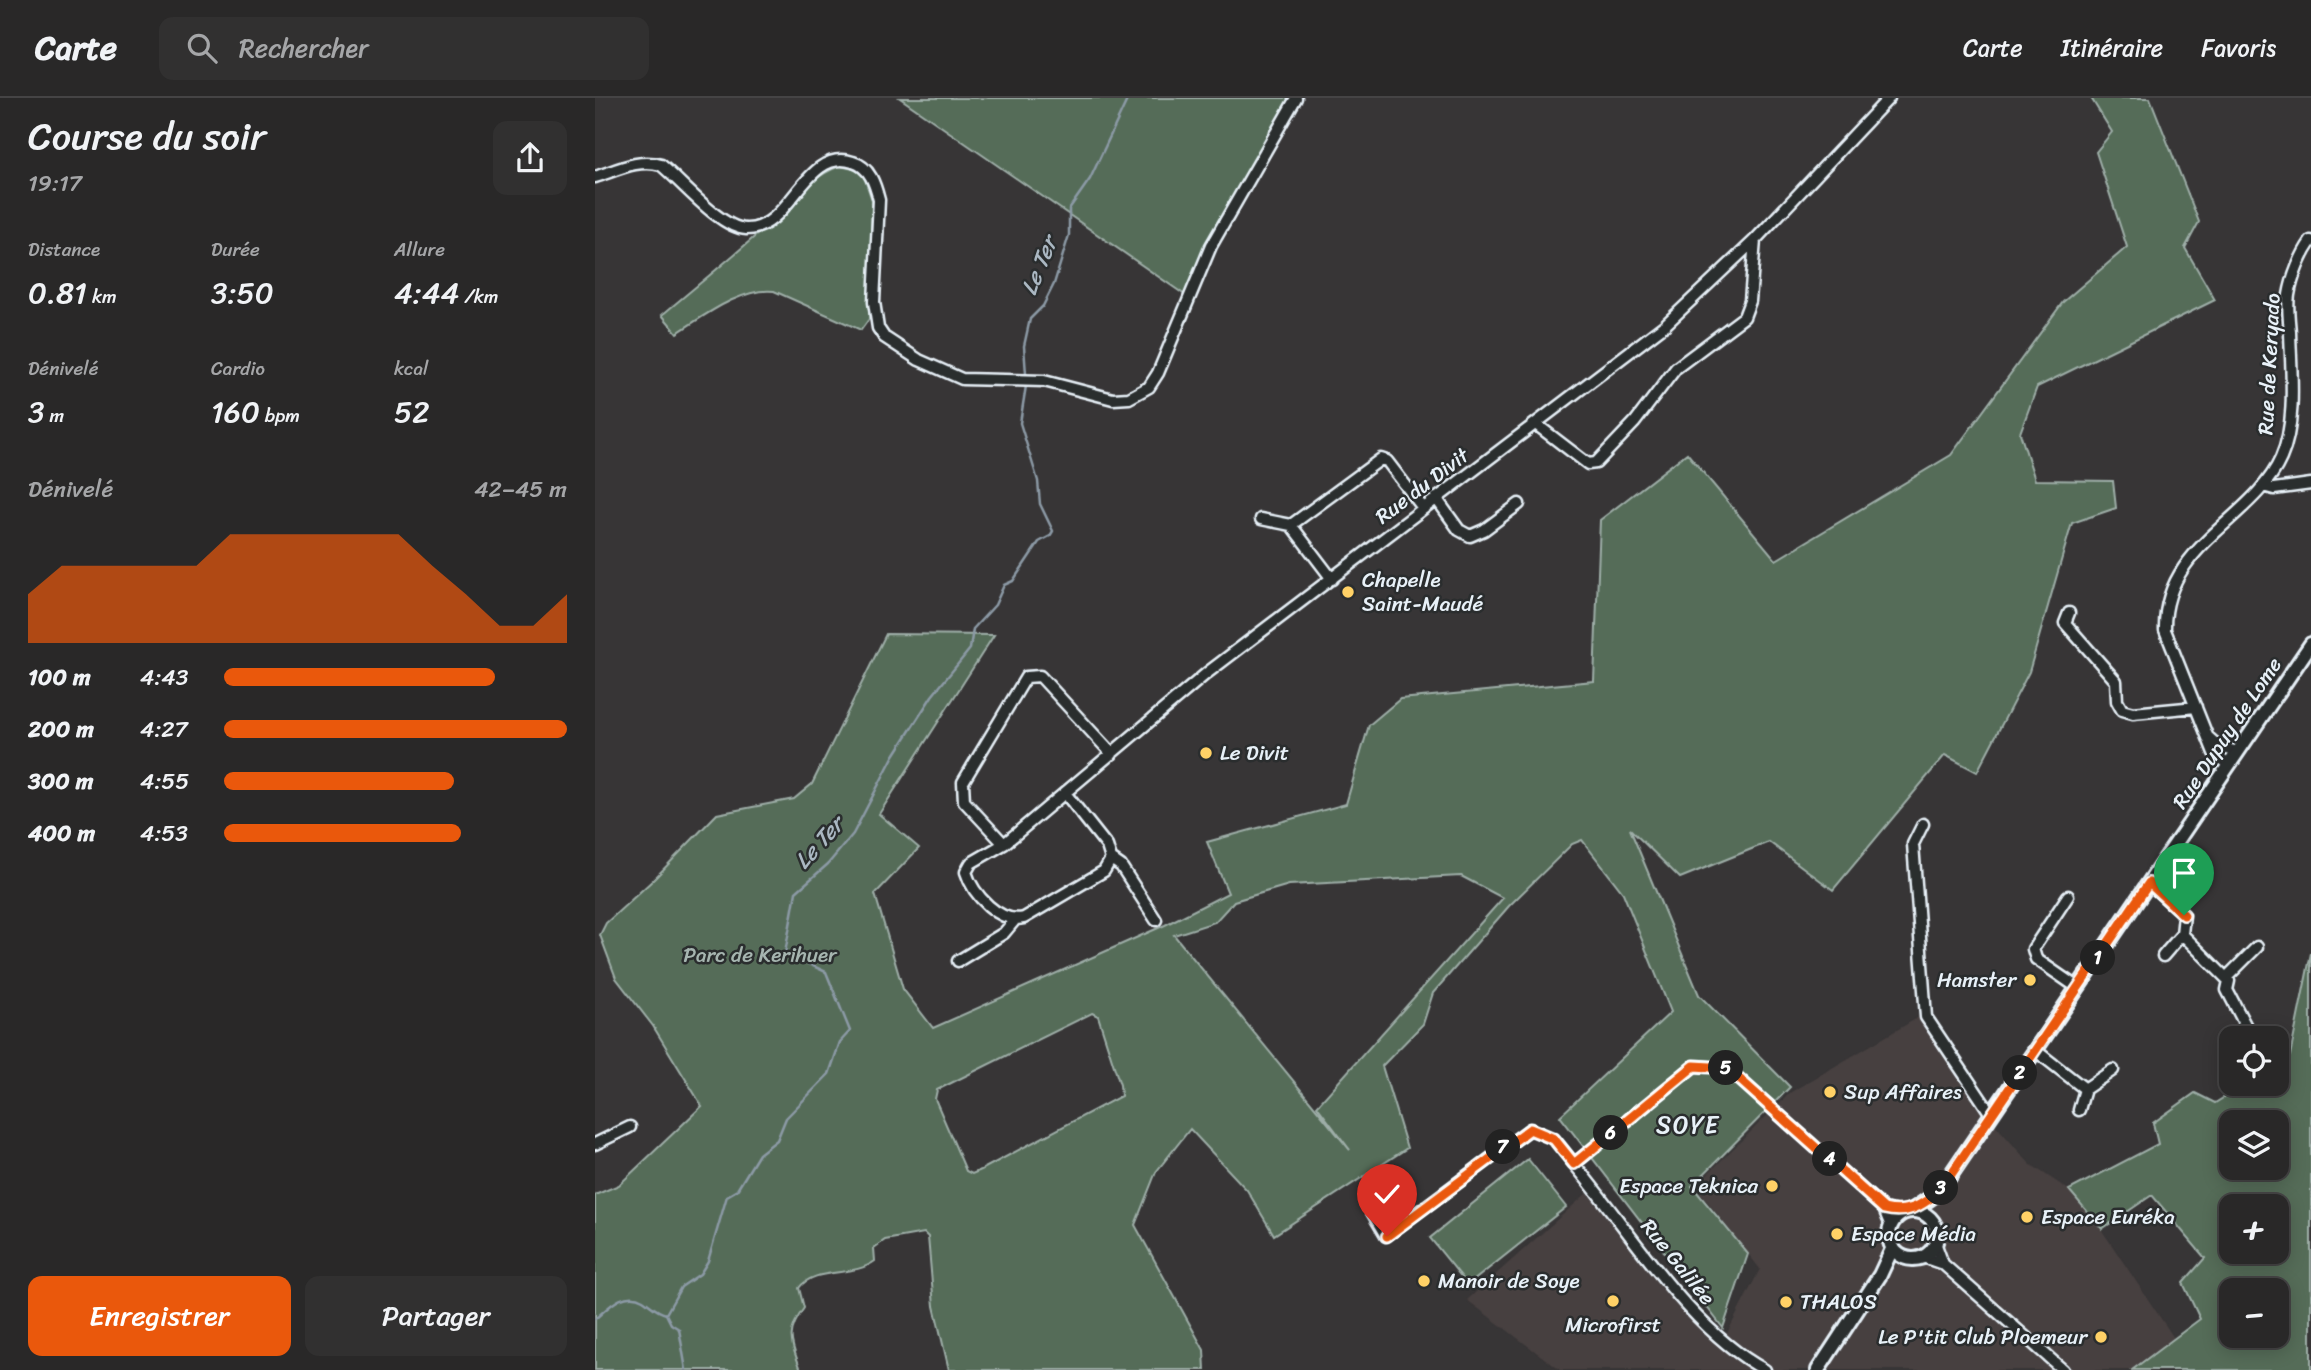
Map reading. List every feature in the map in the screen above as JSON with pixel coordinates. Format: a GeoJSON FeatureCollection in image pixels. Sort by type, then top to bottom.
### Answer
{"type":"FeatureCollection","features":[{"type":"Feature","properties":{"kind":"street"},"geometry":{"type":"LineString","coordinates":[[595,177],[636,163],[661,165],[720,218],[736,228],[749,229],[768,222],[817,170],[839,160],[856,162],[863,166],[875,183],[879,200],[874,302],[878,328],[884,337],[919,360],[963,379],[1044,381],[1122,400],[1143,392],[1158,373],[1211,246],[1296,98]]}},
{"type":"Feature","properties":{"kind":"street","name":"Rue du Divit"},"geometry":{"type":"LineString","coordinates":[[1014,920],[1002,917],[970,884],[966,872],[971,863],[1004,844],[1207,673],[1436,498],[1537,425],[1665,325],[1755,240],[1889,98]]}},
{"type":"Feature","properties":{"kind":"street"},"geometry":{"type":"LineString","coordinates":[[1537,425],[1588,464],[1596,463],[1635,422],[1676,368],[1744,317],[1750,301],[1755,240]]}},
{"type":"Feature","properties":{"kind":"street","name":"Rue de Keryado"},"geometry":{"type":"LineString","coordinates":[[2228,765],[2214,754],[2165,630],[2165,611],[2186,564],[2210,535],[2263,486],[2281,458],[2286,440],[2291,381],[2288,295],[2311,241]]}},
{"type":"Feature","properties":{"kind":"street"},"geometry":{"type":"LineString","coordinates":[[1291,524],[1381,459],[1387,461],[1423,508]]}},
{"type":"Feature","properties":{"kind":"street"},"geometry":{"type":"LineString","coordinates":[[2263,486],[2274,489],[2311,484]]}},
{"type":"Feature","properties":{"kind":"street"},"geometry":{"type":"LineString","coordinates":[[1436,498],[1459,530],[1470,536],[1484,530],[1519,504]]}},
{"type":"Feature","properties":{"kind":"street"},"geometry":{"type":"LineString","coordinates":[[1261,519],[1291,524],[1332,579]]}},
{"type":"Feature","properties":{"kind":"street"},"geometry":{"type":"LineString","coordinates":[[2069,613],[2065,623],[2116,681],[2117,701],[2122,710],[2133,713],[2196,707]]}},
{"type":"Feature","properties":{"kind":"street","name":"Rue Dupuy de Lome"},"geometry":{"type":"LineString","coordinates":[[1933,1220],[1939,1192],[2311,644]]}},
{"type":"Feature","properties":{"kind":"street"},"geometry":{"type":"LineString","coordinates":[[1004,844],[964,801],[963,782],[1026,677],[1040,676],[1112,754]]}},
{"type":"Feature","properties":{"kind":"street"},"geometry":{"type":"LineString","coordinates":[[2208,737],[2218,746],[2237,752]]}},
{"type":"Feature","properties":{"kind":"street"},"geometry":{"type":"LineString","coordinates":[[1065,793],[1107,846],[1111,859],[1121,866],[1156,920]]}},
{"type":"Feature","properties":{"kind":"street"},"geometry":{"type":"LineString","coordinates":[[1923,824],[1913,844],[1926,1017],[1991,1114]]}},
{"type":"Feature","properties":{"kind":"street"},"geometry":{"type":"LineString","coordinates":[[958,961],[1004,933],[1014,920],[1024,918],[1104,871],[1111,859]]}},
{"type":"Feature","properties":{"kind":"street"},"geometry":{"type":"LineString","coordinates":[[2149,883],[2184,915],[2182,934],[2163,956]]}},
{"type":"Feature","properties":{"kind":"street"},"geometry":{"type":"LineString","coordinates":[[2068,896],[2032,949],[2036,959],[2078,988]]}},
{"type":"Feature","properties":{"kind":"street"},"geometry":{"type":"LineString","coordinates":[[2182,934],[2229,981],[2227,990],[2246,1026]]}},
{"type":"Feature","properties":{"kind":"street"},"geometry":{"type":"LineString","coordinates":[[2226,978],[2257,947]]}},
{"type":"Feature","properties":{"kind":"street"},"geometry":{"type":"LineString","coordinates":[[2035,1050],[2085,1089]]}},
{"type":"Feature","properties":{"kind":"street"},"geometry":{"type":"LineString","coordinates":[[1574,1164],[1694,1066],[1707,1064],[1727,1068],[1884,1209],[1891,1226],[1893,1247],[1880,1275],[1818,1370]]}},
{"type":"Feature","properties":{"kind":"street"},"geometry":{"type":"LineString","coordinates":[[2079,1110],[2085,1089],[2113,1070]]}},
{"type":"Feature","properties":{"kind":"street"},"geometry":{"type":"LineString","coordinates":[[595,1144],[630,1127]]}},
{"type":"Feature","properties":{"kind":"street","name":"Rue Galilée"},"geometry":{"type":"LineString","coordinates":[[1372,1212],[1387,1236],[1530,1129],[1554,1139],[1696,1317],[1737,1355],[1765,1370]]}},
{"type":"Feature","properties":{"kind":"street","name":"Rue Dupuy de Lome"},"geometry":{"type":"LineString","coordinates":[[1907,1212],[1939,1192]]}},
{"type":"Feature","properties":{"kind":"street"},"geometry":{"type":"LineString","coordinates":[[1884,1209],[1907,1212],[1933,1220],[1938,1231],[1936,1245],[1943,1264]]}},
{"type":"Feature","properties":{"kind":"street"},"geometry":{"type":"LineString","coordinates":[[1891,1226],[1907,1212]]}},
{"type":"Feature","properties":{"kind":"street"},"geometry":{"type":"LineString","coordinates":[[1923,1257],[1936,1245]]}},
{"type":"Feature","properties":{"kind":"street"},"geometry":{"type":"LineString","coordinates":[[1893,1247],[1906,1259]]}},
{"type":"Feature","properties":{"kind":"street"},"geometry":{"type":"LineString","coordinates":[[1880,1275],[1906,1259],[1923,1257],[1943,1264],[2063,1370]]}},
{"type":"Feature","properties":{"kind":"shaded area"},"geometry":{"type":"Polygon","coordinates":[[[1919,1017],[1977,1104],[2030,1164],[2069,1190],[2101,1229],[2174,1338],[2132,1370],[1560,1370],[1467,1300],[1587,1193],[1722,1343],[1760,1269],[1695,1186],[1791,1092],[1919,1017]]]}},
{"type":"Feature","properties":{"kind":"green space"},"geometry":{"type":"Polygon","coordinates":[[[900,98],[1290,98],[1207,245],[1185,295],[900,98]]]}},
{"type":"Feature","properties":{"kind":"green space","name":"Parc de Kerihuer"},"geometry":{"type":"Polygon","coordinates":[[[2091,98],[2150,98],[2199,222],[2185,248],[2215,300],[2037,387],[2020,433],[2035,480],[2113,481],[2116,508],[2072,523],[2029,672],[1977,772],[1945,755],[1833,890],[1769,842],[1680,878],[1630,829],[1699,995],[1790,1087],[1692,1186],[1748,1254],[1723,1328],[1560,1116],[1671,1012],[1623,893],[1582,840],[1572,844],[1509,906],[1433,993],[1423,1024],[1382,1066],[1407,1148],[1274,1235],[1247,1190],[1190,1129],[1156,1172],[1135,1225],[1204,1350],[1205,1370],[949,1370],[934,1306],[928,1237],[924,1233],[885,1240],[874,1248],[875,1261],[856,1269],[815,1277],[799,1288],[804,1308],[794,1325],[792,1338],[801,1370],[595,1370],[595,1195],[619,1185],[702,1106],[653,1026],[616,978],[600,935],[606,923],[653,880],[717,814],[794,799],[812,784],[886,634],[994,635],[879,814],[919,848],[875,894],[903,989],[933,1028],[1165,925],[1228,893],[1207,842],[1346,804],[1369,725],[1400,699],[1594,681],[1600,520],[1687,453],[1776,560],[1951,455],[2063,302],[2127,247],[2096,152],[2112,132],[2091,98]],[[1461,876],[1289,885],[1234,901],[1215,922],[1174,935],[1350,1150],[1317,1106],[1503,898],[1461,876]],[[1092,1013],[937,1090],[935,1099],[966,1171],[972,1174],[981,1170],[1121,1096],[1098,1016],[1092,1013]]]}},
{"type":"Feature","properties":{"kind":"green space"},"geometry":{"type":"Polygon","coordinates":[[[840,166],[862,171],[872,200],[869,319],[861,330],[774,291],[762,291],[736,298],[677,333],[662,315],[749,242],[797,194],[828,171],[840,166]]]}},
{"type":"Feature","properties":{"kind":"green space"},"geometry":{"type":"Polygon","coordinates":[[[2311,953],[2311,1370],[2132,1370],[2200,1319],[2183,1283],[2205,1258],[2152,1195],[2102,1229],[2069,1190],[2158,1144],[2153,1123],[2195,1093],[2215,1103],[2226,1096],[2289,1096],[2289,1057],[2311,953]]]}},
{"type":"Feature","properties":{"kind":"green space"},"geometry":{"type":"Polygon","coordinates":[[[1528,1159],[1566,1207],[1468,1285],[1430,1238],[1528,1159]]]}},
{"type":"Feature","properties":{"kind":"waterway","name":"Le Ter"},"geometry":{"type":"LineString","coordinates":[[1026,374],[1024,346],[1030,319],[1043,306],[1054,284],[1069,235],[1069,209],[1090,179],[1128,98]]}},
{"type":"Feature","properties":{"kind":"waterway","name":"Le Ter"},"geometry":{"type":"LineString","coordinates":[[686,1370],[679,1329],[671,1324],[666,1314],[681,1287],[700,1274],[708,1261],[727,1196],[737,1190],[759,1154],[777,1140],[786,1118],[829,1074],[840,1042],[850,1031],[826,972],[785,953],[796,892],[828,864],[853,834],[893,757],[932,696],[970,649],[973,629],[995,605],[1004,585],[1013,581],[1039,542],[1053,531],[1040,504],[1038,481],[1020,423],[1026,386]]}},
{"type":"Feature","properties":{"kind":"waterway"},"geometry":{"type":"LineString","coordinates":[[595,1319],[617,1301],[629,1297],[643,1300],[666,1314]]}},
{"type":"Feature","properties":{"kind":"place","name":"Chapelle Saint-Maudé"},"geometry":{"type":"Point","coordinates":[1348,592]}},
{"type":"Feature","properties":{"kind":"place","name":"Le Divit"},"geometry":{"type":"Point","coordinates":[1206,753]}},
{"type":"Feature","properties":{"kind":"place","name":"Hamster"},"geometry":{"type":"Point","coordinates":[2030,980]}},
{"type":"Feature","properties":{"kind":"place","name":"Sup Affaires"},"geometry":{"type":"Point","coordinates":[1830,1092]}},
{"type":"Feature","properties":{"kind":"place","name":"Espace Teknica"},"geometry":{"type":"Point","coordinates":[1772,1186]}},
{"type":"Feature","properties":{"kind":"place","name":"Espace Euréka"},"geometry":{"type":"Point","coordinates":[2027,1217]}},
{"type":"Feature","properties":{"kind":"place","name":"Espace Média"},"geometry":{"type":"Point","coordinates":[1837,1234]}},
{"type":"Feature","properties":{"kind":"place","name":"Manoir de Soye"},"geometry":{"type":"Point","coordinates":[1424,1281]}},
{"type":"Feature","properties":{"kind":"place","name":"Microfirst"},"geometry":{"type":"Point","coordinates":[1613,1301]}},
{"type":"Feature","properties":{"kind":"place","name":"THALOS"},"geometry":{"type":"Point","coordinates":[1786,1302]}},
{"type":"Feature","properties":{"kind":"place","name":"Le P'tit Club Ploemeur"},"geometry":{"type":"Point","coordinates":[2101,1337]}},
{"type":"Feature","properties":{"kind":"district","name":"SOYE"},"geometry":{"type":"Point","coordinates":[1688,1125]}},
{"type":"Feature","properties":{"kind":"route"},"geometry":{"type":"LineString","coordinates":[[1387,1236],[1522,1133],[1530,1129],[1554,1139],[1574,1164],[1694,1066],[1707,1064],[1727,1068],[1884,1209],[1901,1213],[1913,1210],[1939,1192],[2149,883],[2184,915]]}}]}
